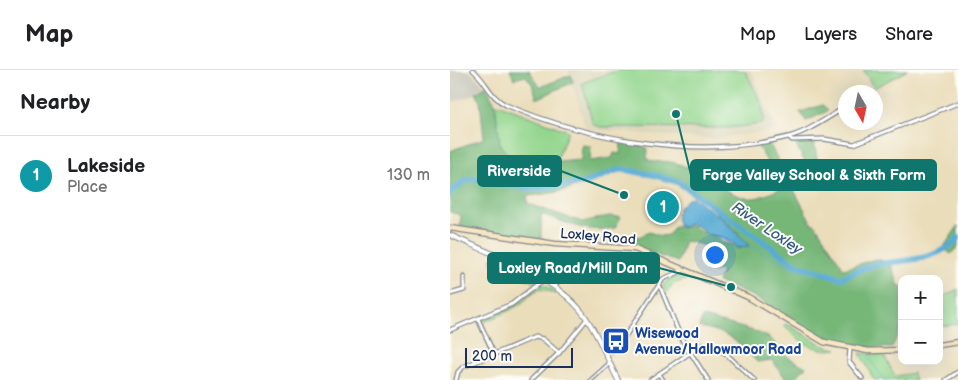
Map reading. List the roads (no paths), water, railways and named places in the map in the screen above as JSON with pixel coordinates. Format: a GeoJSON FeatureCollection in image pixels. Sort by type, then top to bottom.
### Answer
{"type":"FeatureCollection","features":[{"type":"Feature","properties":{"kind":"main road","name":"Loxley Road"},"geometry":{"type":"LineString","coordinates":[[450,228],[555,244],[629,248],[642,251],[748,297],[824,342],[880,352],[898,350]]}},
{"type":"Feature","properties":{"kind":"main road"},"geometry":{"type":"LineString","coordinates":[[943,344],[958,342]]}},
{"type":"Feature","properties":{"kind":"street"},"geometry":{"type":"LineString","coordinates":[[473,70],[484,79],[496,100],[572,129],[650,144],[707,146],[788,137],[838,111]]}},
{"type":"Feature","properties":{"kind":"street"},"geometry":{"type":"LineString","coordinates":[[788,137],[792,140],[824,139],[854,144],[958,103]]}},
{"type":"Feature","properties":{"kind":"street"},"geometry":{"type":"LineString","coordinates":[[450,235],[555,286],[578,307],[587,319],[618,380]]}},
{"type":"Feature","properties":{"kind":"street"},"geometry":{"type":"LineString","coordinates":[[555,286],[561,280],[567,278],[615,270],[640,274],[660,283],[676,327],[689,353],[708,380]]}},
{"type":"Feature","properties":{"kind":"street"},"geometry":{"type":"LineString","coordinates":[[606,355],[620,344],[660,283],[684,270]]}},
{"type":"Feature","properties":{"kind":"street"},"geometry":{"type":"LineString","coordinates":[[450,294],[464,290],[464,277]]}},
{"type":"Feature","properties":{"kind":"street"},"geometry":{"type":"LineString","coordinates":[[450,330],[512,304],[543,280]]}},
{"type":"Feature","properties":{"kind":"street"},"geometry":{"type":"LineString","coordinates":[[478,319],[494,354]]}},
{"type":"Feature","properties":{"kind":"street"},"geometry":{"type":"LineString","coordinates":[[530,380],[559,353],[587,319]]}},
{"type":"Feature","properties":{"kind":"street"},"geometry":{"type":"LineString","coordinates":[[456,380],[460,369],[535,337],[543,339],[559,353]]}},
{"type":"Feature","properties":{"kind":"street"},"geometry":{"type":"LineString","coordinates":[[650,380],[703,344],[723,352],[754,380]]}},
{"type":"Feature","properties":{"kind":"street"},"geometry":{"type":"LineString","coordinates":[[850,348],[849,362],[862,378]]}},
{"type":"Feature","properties":{"kind":"street"},"geometry":{"type":"LineString","coordinates":[[591,380],[610,363]]}},
{"type":"Feature","properties":{"kind":"street"},"geometry":{"type":"LineString","coordinates":[[946,380],[958,372]]}},
{"type":"Feature","properties":{"kind":"street"},"geometry":{"type":"LineString","coordinates":[[659,374],[663,380]]}},
{"type":"Feature","properties":{"kind":"water"},"geometry":{"type":"Polygon","coordinates":[[[692,197],[722,218],[749,246],[737,248],[735,244],[706,234],[702,229],[690,223],[685,227],[679,226],[677,213],[681,205],[692,197]]]}},
{"type":"Feature","properties":{"kind":"waterway","name":"River Loxley"},"geometry":{"type":"LineString","coordinates":[[450,193],[466,180],[481,178],[495,184],[535,189],[585,183],[620,169],[654,175],[678,182],[797,265],[841,278],[870,266],[929,256],[940,252],[958,238]]}},
{"type":"Feature","properties":{"kind":"waterway"},"geometry":{"type":"LineString","coordinates":[[749,246],[795,268],[797,265]]}},
{"type":"Feature","properties":{"kind":"waterway"},"geometry":{"type":"LineString","coordinates":[[868,357],[885,380]]}},
{"type":"Feature","properties":{"kind":"place","name":"Forge Valley School & Sixth Form"},"geometry":{"type":"Point","coordinates":[676,114]}},
{"type":"Feature","properties":{"kind":"place","name":"Riverside"},"geometry":{"type":"Point","coordinates":[624,195]}},
{"type":"Feature","properties":{"kind":"place","name":"Lakeside"},"geometry":{"type":"Point","coordinates":[663,207]}},
{"type":"Feature","properties":{"kind":"place","name":"Loxley Road/Mill Dam"},"geometry":{"type":"Point","coordinates":[731,287]}},
{"type":"Feature","properties":{"kind":"place","name":"Wisewood Avenue/Hallowmoor Road"},"geometry":{"type":"Point","coordinates":[616,341]}}]}
